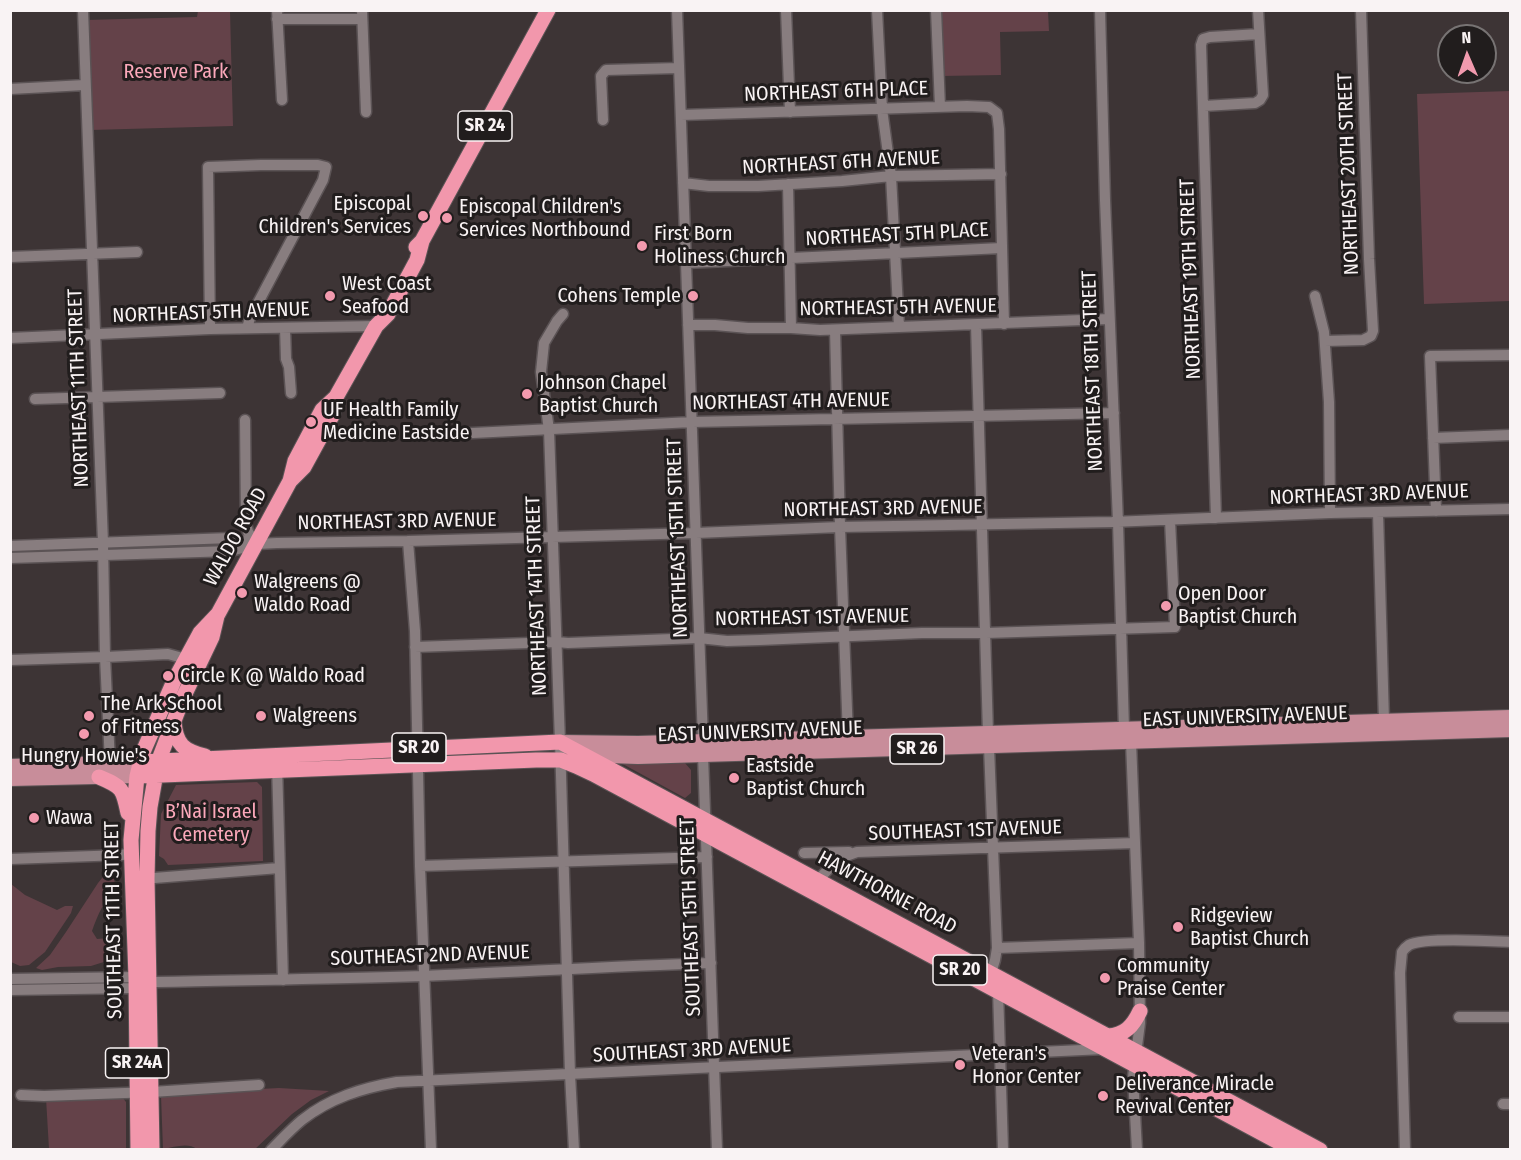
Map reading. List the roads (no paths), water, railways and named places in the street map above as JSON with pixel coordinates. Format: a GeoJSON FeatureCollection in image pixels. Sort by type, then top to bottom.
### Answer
{"type":"FeatureCollection","features":[{"type":"Feature","properties":{"kind":"highway","name":"WALDO ROAD"},"geometry":{"type":"LineString","coordinates":[[138,769],[164,703],[200,633],[218,614],[290,481],[304,467],[333,414],[336,398],[376,326],[379,309],[408,256],[422,241],[548,10]]}},
{"type":"Feature","properties":{"kind":"highway","name":"WALDO ROAD"},"geometry":{"type":"LineString","coordinates":[[157,768],[174,720],[212,638],[218,614]]}},
{"type":"Feature","properties":{"kind":"highway"},"geometry":{"type":"LineString","coordinates":[[174,720],[175,733],[186,750],[217,759]]}},
{"type":"Feature","properties":{"kind":"highway","name":"EAST UNIVERSITY AVENUE"},"geometry":{"type":"LineString","coordinates":[[138,769],[277,763],[417,748],[560,742]]}},
{"type":"Feature","properties":{"kind":"highway","name":"HAWTHORNE ROAD"},"geometry":{"type":"LineString","coordinates":[[560,742],[706,827],[815,885],[991,973],[1108,1043]]}},
{"type":"Feature","properties":{"kind":"highway","name":"EAST UNIVERSITY AVENUE"},"geometry":{"type":"LineString","coordinates":[[157,768],[217,759],[277,763],[418,765],[561,760]]}},
{"type":"Feature","properties":{"kind":"highway","name":"HAWTHORNE ROAD"},"geometry":{"type":"LineString","coordinates":[[561,760],[706,827]]}},
{"type":"Feature","properties":{"kind":"highway","name":"SOUTHEAST 11TH STREET"},"geometry":{"type":"LineString","coordinates":[[152,1149],[144,1092],[139,879],[157,768]]}},
{"type":"Feature","properties":{"kind":"highway","name":"SOUTHEAST 11TH STREET"},"geometry":{"type":"LineString","coordinates":[[138,769],[131,827],[131,853],[139,879]]}},
{"type":"Feature","properties":{"kind":"highway"},"geometry":{"type":"LineString","coordinates":[[99,777],[117,785],[123,792],[131,827]]}},
{"type":"Feature","properties":{"kind":"highway","name":"HAWTHORNE ROAD"},"geometry":{"type":"LineString","coordinates":[[815,885],[998,990],[1320,1149]]}},
{"type":"Feature","properties":{"kind":"highway"},"geometry":{"type":"LineString","coordinates":[[1108,1043],[1132,1024],[1140,1011]]}},
{"type":"Feature","properties":{"kind":"highway","name":"HAWTHORNE ROAD"},"geometry":{"type":"LineString","coordinates":[[1135,1057],[1293,1149]]}},
{"type":"Feature","properties":{"kind":"highway","name":"SOUTHEAST 11TH STREET"},"geometry":{"type":"LineString","coordinates":[[138,1149],[144,1092]]}},
{"type":"Feature","properties":{"kind":"main road","name":"EAST UNIVERSITY AVENUE"},"geometry":{"type":"LineString","coordinates":[[1384,728],[1510,717]]}},
{"type":"Feature","properties":{"kind":"main road","name":"EAST UNIVERSITY AVENUE"},"geometry":{"type":"LineString","coordinates":[[561,760],[584,755],[638,757],[848,751],[1124,729],[1510,730]]}},
{"type":"Feature","properties":{"kind":"main road"},"geometry":{"type":"LineString","coordinates":[[1124,729],[1131,742]]}},
{"type":"Feature","properties":{"kind":"main road","name":"EAST UNIVERSITY AVENUE"},"geometry":{"type":"LineString","coordinates":[[560,742],[628,743],[848,736],[1131,742],[1267,731]]}},
{"type":"Feature","properties":{"kind":"main road"},"geometry":{"type":"LineString","coordinates":[[848,736],[848,751]]}},
{"type":"Feature","properties":{"kind":"main road"},"geometry":{"type":"LineString","coordinates":[[703,741],[704,755]]}},
{"type":"Feature","properties":{"kind":"main road","name":"EAST UNIVERSITY AVENUE"},"geometry":{"type":"LineString","coordinates":[[10,766],[110,763],[138,769]]}},
{"type":"Feature","properties":{"kind":"main road","name":"EAST UNIVERSITY AVENUE"},"geometry":{"type":"LineString","coordinates":[[10,778],[99,777],[138,769]]}},
{"type":"Feature","properties":{"kind":"street","name":"NORTHEAST 11TH STREET"},"geometry":{"type":"LineString","coordinates":[[82,10],[110,763]]}},
{"type":"Feature","properties":{"kind":"street","name":"NORTHEAST 15TH STREET"},"geometry":{"type":"LineString","coordinates":[[677,10],[703,741]]}},
{"type":"Feature","properties":{"kind":"street"},"geometry":{"type":"LineString","coordinates":[[786,10],[790,112]]}},
{"type":"Feature","properties":{"kind":"street"},"geometry":{"type":"LineString","coordinates":[[877,10],[882,109],[891,176],[900,327]]}},
{"type":"Feature","properties":{"kind":"street"},"geometry":{"type":"LineString","coordinates":[[936,10],[940,107]]}},
{"type":"Feature","properties":{"kind":"street","name":"NORTHEAST 18TH STREET"},"geometry":{"type":"LineString","coordinates":[[1100,10],[1124,729]]}},
{"type":"Feature","properties":{"kind":"street"},"geometry":{"type":"LineString","coordinates":[[1203,106],[1255,103],[1263,95],[1258,10]]}},
{"type":"Feature","properties":{"kind":"street","name":"NORTHEAST 20TH STREET"},"geometry":{"type":"LineString","coordinates":[[1325,341],[1363,340],[1371,336],[1373,331],[1362,10]]}},
{"type":"Feature","properties":{"kind":"street"},"geometry":{"type":"LineString","coordinates":[[282,100],[277,15],[362,15],[366,112]]}},
{"type":"Feature","properties":{"kind":"street","name":"NORTHEAST 19TH STREET"},"geometry":{"type":"LineString","coordinates":[[1216,518],[1201,45],[1203,39],[1259,34]]}},
{"type":"Feature","properties":{"kind":"street"},"geometry":{"type":"LineString","coordinates":[[603,120],[601,76],[606,70],[679,68]]}},
{"type":"Feature","properties":{"kind":"street"},"geometry":{"type":"LineString","coordinates":[[10,89],[85,86]]}},
{"type":"Feature","properties":{"kind":"street","name":"NORTHEAST 6TH PLACE"},"geometry":{"type":"LineString","coordinates":[[681,115],[989,107],[997,113],[1001,174]]}},
{"type":"Feature","properties":{"kind":"street"},"geometry":{"type":"LineString","coordinates":[[210,329],[208,167],[261,165],[326,167],[323,180],[250,318],[247,328]]}},
{"type":"Feature","properties":{"kind":"street"},"geometry":{"type":"LineString","coordinates":[[1001,174],[1004,324]]}},
{"type":"Feature","properties":{"kind":"street","name":"NORTHEAST 6TH AVENUE"},"geometry":{"type":"LineString","coordinates":[[683,183],[725,186],[842,181],[891,176],[1001,174]]}},
{"type":"Feature","properties":{"kind":"street"},"geometry":{"type":"LineString","coordinates":[[788,184],[791,328]]}},
{"type":"Feature","properties":{"kind":"street","name":"NORTHEAST 5TH PLACE"},"geometry":{"type":"LineString","coordinates":[[686,263],[1002,248]]}},
{"type":"Feature","properties":{"kind":"street"},"geometry":{"type":"LineString","coordinates":[[10,257],[137,252]]}},
{"type":"Feature","properties":{"kind":"street"},"geometry":{"type":"LineString","coordinates":[[1315,296],[1325,341],[1329,402],[1330,513]]}},
{"type":"Feature","properties":{"kind":"street","name":"NORTHEAST 14TH STREET"},"geometry":{"type":"LineString","coordinates":[[563,314],[544,343],[541,372],[549,430],[574,1149]]}},
{"type":"Feature","properties":{"kind":"street","name":"NORTHEAST 5TH AVENUE"},"geometry":{"type":"LineString","coordinates":[[688,326],[835,330],[1109,319]]}},
{"type":"Feature","properties":{"kind":"street"},"geometry":{"type":"LineString","coordinates":[[976,325],[997,948],[991,973]]}},
{"type":"Feature","properties":{"kind":"street","name":"NORTHEAST 5TH AVENUE"},"geometry":{"type":"LineString","coordinates":[[10,338],[210,329],[376,326]]}},
{"type":"Feature","properties":{"kind":"street"},"geometry":{"type":"LineString","coordinates":[[285,328],[286,359],[290,367],[291,393]]}},
{"type":"Feature","properties":{"kind":"street"},"geometry":{"type":"LineString","coordinates":[[835,330],[848,736]]}},
{"type":"Feature","properties":{"kind":"street"},"geometry":{"type":"LineString","coordinates":[[1436,511],[1430,356],[1510,355]]}},
{"type":"Feature","properties":{"kind":"street"},"geometry":{"type":"LineString","coordinates":[[35,399],[220,393]]}},
{"type":"Feature","properties":{"kind":"street","name":"NORTHEAST 4TH AVENUE"},"geometry":{"type":"LineString","coordinates":[[433,435],[692,422],[1114,413]]}},
{"type":"Feature","properties":{"kind":"street"},"geometry":{"type":"LineString","coordinates":[[245,420],[246,523],[248,532],[257,544]]}},
{"type":"Feature","properties":{"kind":"street"},"geometry":{"type":"LineString","coordinates":[[1433,438],[1510,435]]}},
{"type":"Feature","properties":{"kind":"street","name":"NORTHEAST 3RD AVENUE"},"geometry":{"type":"LineString","coordinates":[[14,546],[182,552],[231,551],[257,544],[696,533],[840,527],[1118,522],[1330,513],[1510,509]]}},
{"type":"Feature","properties":{"kind":"street"},"geometry":{"type":"LineString","coordinates":[[1378,513],[1384,728]]}},
{"type":"Feature","properties":{"kind":"street","name":"NORTHEAST 1ST AVENUE"},"geometry":{"type":"LineString","coordinates":[[415,646],[699,638],[760,640],[922,633],[1175,627],[1170,520]]}},
{"type":"Feature","properties":{"kind":"street","name":"NORTHEAST 3RD AVENUE"},"geometry":{"type":"LineString","coordinates":[[15,557],[182,540],[231,538],[257,544]]}},
{"type":"Feature","properties":{"kind":"street"},"geometry":{"type":"LineString","coordinates":[[182,540],[182,552]]}},
{"type":"Feature","properties":{"kind":"street"},"geometry":{"type":"LineString","coordinates":[[408,541],[415,646],[420,866],[431,1149]]}},
{"type":"Feature","properties":{"kind":"street"},"geometry":{"type":"LineString","coordinates":[[14,546],[15,557]]}},
{"type":"Feature","properties":{"kind":"street"},"geometry":{"type":"LineString","coordinates":[[10,660],[168,654],[186,659]]}},
{"type":"Feature","properties":{"kind":"street"},"geometry":{"type":"LineString","coordinates":[[1131,742],[1139,943],[1140,1023],[1133,1077],[1137,1149]]}},
{"type":"Feature","properties":{"kind":"street","name":"SOUTHEAST 15TH STREET"},"geometry":{"type":"LineString","coordinates":[[704,755],[717,1149]]}},
{"type":"Feature","properties":{"kind":"street"},"geometry":{"type":"LineString","coordinates":[[277,763],[283,980]]}},
{"type":"Feature","properties":{"kind":"street","name":"SOUTHEAST 1ST AVENUE"},"geometry":{"type":"LineString","coordinates":[[815,885],[838,859],[857,852],[1135,843]]}},
{"type":"Feature","properties":{"kind":"street"},"geometry":{"type":"LineString","coordinates":[[804,853],[857,852]]}},
{"type":"Feature","properties":{"kind":"street"},"geometry":{"type":"LineString","coordinates":[[10,860],[131,853]]}},
{"type":"Feature","properties":{"kind":"street"},"geometry":{"type":"LineString","coordinates":[[420,866],[707,856]]}},
{"type":"Feature","properties":{"kind":"street"},"geometry":{"type":"LineString","coordinates":[[139,879],[279,868]]}},
{"type":"Feature","properties":{"kind":"street"},"geometry":{"type":"LineString","coordinates":[[1405,1149],[1400,973],[1402,951],[1410,944],[1421,942],[1451,940],[1510,942]]}},
{"type":"Feature","properties":{"kind":"street"},"geometry":{"type":"LineString","coordinates":[[997,948],[1139,943]]}},
{"type":"Feature","properties":{"kind":"street","name":"SOUTHEAST 2ND AVENUE"},"geometry":{"type":"LineString","coordinates":[[10,979],[140,982],[283,980],[711,963]]}},
{"type":"Feature","properties":{"kind":"street","name":"SOUTHEAST 2ND AVENUE"},"geometry":{"type":"LineString","coordinates":[[10,990],[140,982]]}},
{"type":"Feature","properties":{"kind":"street"},"geometry":{"type":"LineString","coordinates":[[998,990],[1003,1149]]}},
{"type":"Feature","properties":{"kind":"street"},"geometry":{"type":"LineString","coordinates":[[1459,1017],[1510,1017]]}},
{"type":"Feature","properties":{"kind":"street","name":"SOUTHEAST 3RD AVENUE"},"geometry":{"type":"LineString","coordinates":[[271,1149],[301,1121],[343,1096],[373,1086],[397,1082],[999,1054],[1108,1043]]}},
{"type":"Feature","properties":{"kind":"street"},"geometry":{"type":"LineString","coordinates":[[21,1095],[144,1092],[259,1085]]}},
{"type":"Feature","properties":{"kind":"place","name":"Episcopal Children's Services"},"geometry":{"type":"Point","coordinates":[423,216]}},
{"type":"Feature","properties":{"kind":"place","name":"Episcopal Children's Services Northbound"},"geometry":{"type":"Point","coordinates":[447,218]}},
{"type":"Feature","properties":{"kind":"place","name":"First Born Holiness Church"},"geometry":{"type":"Point","coordinates":[642,246]}},
{"type":"Feature","properties":{"kind":"place","name":"West Coast Seafood"},"geometry":{"type":"Point","coordinates":[330,296]}},
{"type":"Feature","properties":{"kind":"place","name":"Cohens Temple"},"geometry":{"type":"Point","coordinates":[693,296]}},
{"type":"Feature","properties":{"kind":"place","name":"Johnson Chapel Baptist Church"},"geometry":{"type":"Point","coordinates":[527,394]}},
{"type":"Feature","properties":{"kind":"place","name":"UF Health Family Medicine Eastside"},"geometry":{"type":"Point","coordinates":[311,422]}},
{"type":"Feature","properties":{"kind":"place","name":"Walgreens @ Waldo Road"},"geometry":{"type":"Point","coordinates":[242,593]}},
{"type":"Feature","properties":{"kind":"place","name":"Open Door Baptist Church"},"geometry":{"type":"Point","coordinates":[1166,606]}},
{"type":"Feature","properties":{"kind":"place","name":"Circle K @ Waldo Road"},"geometry":{"type":"Point","coordinates":[168,676]}},
{"type":"Feature","properties":{"kind":"place","name":"The Ark School of Fitness"},"geometry":{"type":"Point","coordinates":[89,716]}},
{"type":"Feature","properties":{"kind":"place","name":"Walgreens"},"geometry":{"type":"Point","coordinates":[261,716]}},
{"type":"Feature","properties":{"kind":"place","name":"Hungry Howie's"},"geometry":{"type":"Point","coordinates":[84,734]}},
{"type":"Feature","properties":{"kind":"place","name":"Eastside Baptist Church"},"geometry":{"type":"Point","coordinates":[734,778]}},
{"type":"Feature","properties":{"kind":"place","name":"Wawa"},"geometry":{"type":"Point","coordinates":[34,818]}},
{"type":"Feature","properties":{"kind":"place","name":"Ridgeview Baptist Church"},"geometry":{"type":"Point","coordinates":[1178,927]}},
{"type":"Feature","properties":{"kind":"place","name":"Community Praise Center"},"geometry":{"type":"Point","coordinates":[1105,978]}},
{"type":"Feature","properties":{"kind":"place","name":"Veteran's Honor Center"},"geometry":{"type":"Point","coordinates":[960,1065]}},
{"type":"Feature","properties":{"kind":"place","name":"Deliverance Miracle Revival Center"},"geometry":{"type":"Point","coordinates":[1103,1096]}},
{"type":"Feature","properties":{"kind":"park label","name":"Reserve Park"},"geometry":{"type":"Point","coordinates":[176,72]}},
{"type":"Feature","properties":{"kind":"park label","name":"B’Nai Israel Cemetery"},"geometry":{"type":"Point","coordinates":[211,824]}}]}
